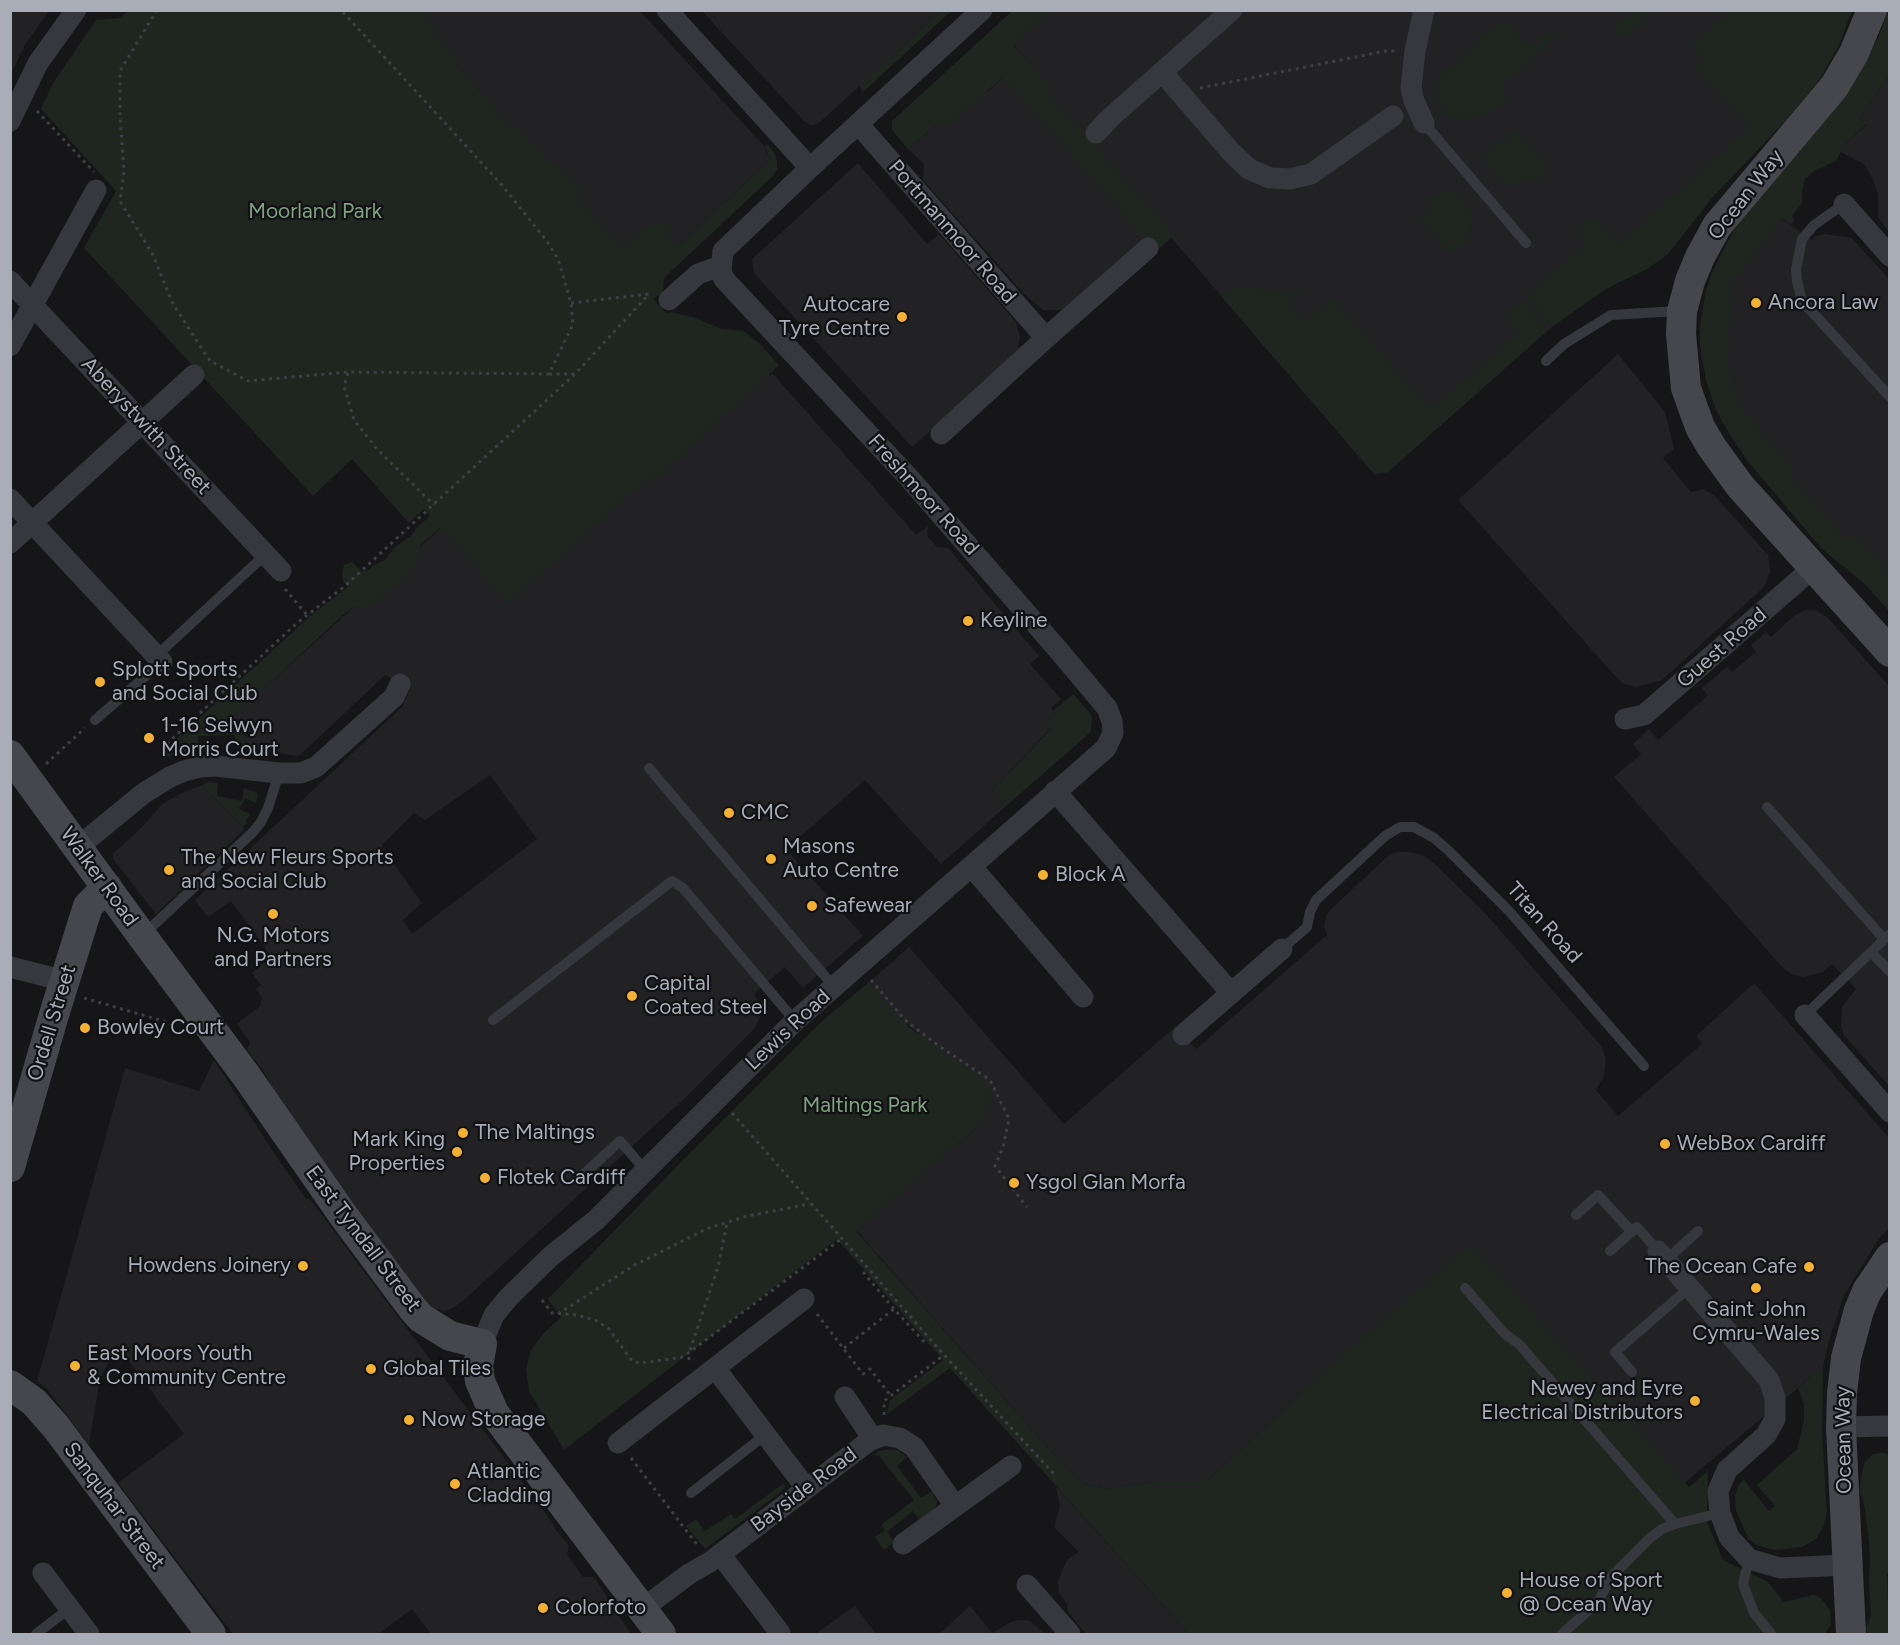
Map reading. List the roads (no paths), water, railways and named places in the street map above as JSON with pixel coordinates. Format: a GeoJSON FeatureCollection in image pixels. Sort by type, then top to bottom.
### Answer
{"type":"FeatureCollection","features":[{"type":"Feature","properties":{"kind":"street"},"geometry":{"type":"LineString","coordinates":[[10,121],[38,63],[76,10]]}},
{"type":"Feature","properties":{"kind":"street"},"geometry":{"type":"LineString","coordinates":[[667,10],[810,168]]}},
{"type":"Feature","properties":{"kind":"street"},"geometry":{"type":"LineString","coordinates":[[669,300],[698,274],[720,266],[723,251],[982,10]]}},
{"type":"Feature","properties":{"kind":"street"},"geometry":{"type":"LineString","coordinates":[[1103,125],[1232,10]]}},
{"type":"Feature","properties":{"kind":"street"},"geometry":{"type":"LineString","coordinates":[[1424,10],[1411,88],[1414,101],[1425,123]]}},
{"type":"Feature","properties":{"kind":"street","name":"Ocean Way"},"geometry":{"type":"LineString","coordinates":[[1872,10],[1854,53],[1834,87],[1717,226],[1694,273],[1682,311],[1680,334],[1684,379],[1692,406],[1700,427],[1723,464],[1740,486],[1890,652]]}},
{"type":"Feature","properties":{"kind":"street"},"geometry":{"type":"LineString","coordinates":[[1163,73],[1231,152],[1249,168],[1269,178],[1290,179],[1311,174],[1393,116]]}},
{"type":"Feature","properties":{"kind":"street","name":"Portmanmoor Road"},"geometry":{"type":"LineString","coordinates":[[859,125],[1046,338]]}},
{"type":"Feature","properties":{"kind":"street"},"geometry":{"type":"LineString","coordinates":[[10,346],[34,306],[97,183]]}},
{"type":"Feature","properties":{"kind":"street"},"geometry":{"type":"LineString","coordinates":[[1844,204],[1890,256]]}},
{"type":"Feature","properties":{"kind":"street"},"geometry":{"type":"LineString","coordinates":[[940,434],[1148,248]]}},
{"type":"Feature","properties":{"kind":"street","name":"Freshmoor Road"},"geometry":{"type":"LineString","coordinates":[[720,266],[724,279],[887,454],[1060,652],[1107,708],[1112,721],[1113,733]]}},
{"type":"Feature","properties":{"kind":"street","name":"Aberystwith Street"},"geometry":{"type":"LineString","coordinates":[[10,281],[281,571]]}},
{"type":"Feature","properties":{"kind":"street"},"geometry":{"type":"LineString","coordinates":[[10,543],[194,375]]}},
{"type":"Feature","properties":{"kind":"street"},"geometry":{"type":"LineString","coordinates":[[10,499],[159,659]]}},
{"type":"Feature","properties":{"kind":"street","name":"Guest Road"},"geometry":{"type":"LineString","coordinates":[[1625,719],[1644,715],[1814,567]]}},
{"type":"Feature","properties":{"kind":"street"},"geometry":{"type":"LineString","coordinates":[[78,847],[144,793],[170,777],[200,767],[215,766],[301,773],[316,767],[394,696],[400,684]]}},
{"type":"Feature","properties":{"kind":"street","name":"Lewis Road"},"geometry":{"type":"LineString","coordinates":[[482,1344],[494,1315],[550,1257],[596,1220],[717,1097],[795,1022],[1106,748],[1113,733]]}},
{"type":"Feature","properties":{"kind":"street","name":"Walker Road"},"geometry":{"type":"LineString","coordinates":[[18,765],[188,999]]}},
{"type":"Feature","properties":{"kind":"street"},"geometry":{"type":"LineString","coordinates":[[1056,791],[1231,993]]}},
{"type":"Feature","properties":{"kind":"street"},"geometry":{"type":"LineString","coordinates":[[970,866],[1083,997]]}},
{"type":"Feature","properties":{"kind":"street","name":"Ordell Street"},"geometry":{"type":"LineString","coordinates":[[10,1167],[88,906],[107,887]]}},
{"type":"Feature","properties":{"kind":"street"},"geometry":{"type":"LineString","coordinates":[[1183,1035],[1282,949]]}},
{"type":"Feature","properties":{"kind":"street"},"geometry":{"type":"LineString","coordinates":[[10,967],[63,987]]}},
{"type":"Feature","properties":{"kind":"street","name":"East Tyndall Street"},"geometry":{"type":"LineString","coordinates":[[188,999],[245,1074],[343,1215],[413,1309],[422,1318],[450,1336],[482,1344]]}},
{"type":"Feature","properties":{"kind":"street"},"geometry":{"type":"LineString","coordinates":[[1805,1015],[1890,1112]]}},
{"type":"Feature","properties":{"kind":"street"},"geometry":{"type":"LineString","coordinates":[[1662,1256],[1770,1380],[1775,1398],[1775,1419],[1766,1435],[1727,1470],[1718,1491],[1720,1513],[1729,1537],[1749,1558],[1780,1568],[1848,1565]]}},
{"type":"Feature","properties":{"kind":"street","name":"Ocean Way"},"geometry":{"type":"LineString","coordinates":[[1851,1635],[1841,1427],[1844,1369],[1851,1332],[1867,1291],[1890,1257]]}},
{"type":"Feature","properties":{"kind":"street"},"geometry":{"type":"LineString","coordinates":[[618,1443],[706,1364],[804,1299]]}},
{"type":"Feature","properties":{"kind":"street"},"geometry":{"type":"LineString","coordinates":[[482,1344],[478,1366],[480,1381],[494,1413],[661,1635]]}},
{"type":"Feature","properties":{"kind":"street"},"geometry":{"type":"LineString","coordinates":[[706,1364],[806,1488]]}},
{"type":"Feature","properties":{"kind":"street","name":"Sanquhar Street"},"geometry":{"type":"LineString","coordinates":[[10,1385],[34,1402],[56,1427],[211,1635]]}},
{"type":"Feature","properties":{"kind":"street"},"geometry":{"type":"LineString","coordinates":[[845,1397],[878,1437],[900,1438],[914,1447],[955,1506]]}},
{"type":"Feature","properties":{"kind":"street"},"geometry":{"type":"LineString","coordinates":[[1841,1427],[1890,1426]]}},
{"type":"Feature","properties":{"kind":"street","name":"Bayside Road"},"geometry":{"type":"LineString","coordinates":[[642,1609],[878,1437]]}},
{"type":"Feature","properties":{"kind":"street"},"geometry":{"type":"LineString","coordinates":[[903,1544],[1011,1466]]}},
{"type":"Feature","properties":{"kind":"street"},"geometry":{"type":"LineString","coordinates":[[715,1558],[780,1633]]}},
{"type":"Feature","properties":{"kind":"street"},"geometry":{"type":"LineString","coordinates":[[43,1573],[89,1635]]}},
{"type":"Feature","properties":{"kind":"street"},"geometry":{"type":"LineString","coordinates":[[1027,1585],[1070,1635]]}},
{"type":"Feature","properties":{"kind":"lane"},"geometry":{"type":"LineString","coordinates":[[1425,123],[1526,243]]}},
{"type":"Feature","properties":{"kind":"lane"},"geometry":{"type":"LineString","coordinates":[[1844,204],[1814,225],[1802,239],[1797,262],[1797,281],[1802,301],[1890,397]]}},
{"type":"Feature","properties":{"kind":"lane"},"geometry":{"type":"LineString","coordinates":[[1546,361],[1564,344],[1611,315],[1682,311]]}},
{"type":"Feature","properties":{"kind":"lane"},"geometry":{"type":"LineString","coordinates":[[95,720],[266,554]]}},
{"type":"Feature","properties":{"kind":"lane"},"geometry":{"type":"LineString","coordinates":[[649,768],[834,987]]}},
{"type":"Feature","properties":{"kind":"lane"},"geometry":{"type":"LineString","coordinates":[[142,936],[252,833],[268,808],[279,773]]}},
{"type":"Feature","properties":{"kind":"lane"},"geometry":{"type":"LineString","coordinates":[[1767,807],[1887,937],[1805,1015]]}},
{"type":"Feature","properties":{"kind":"lane","name":"Titan Road"},"geometry":{"type":"LineString","coordinates":[[1282,949],[1307,927],[1310,912],[1316,900],[1385,836],[1400,827],[1414,827],[1434,838],[1509,911],[1644,1066]]}},
{"type":"Feature","properties":{"kind":"lane"},"geometry":{"type":"LineString","coordinates":[[493,1020],[672,881],[683,888],[795,1022]]}},
{"type":"Feature","properties":{"kind":"lane"},"geometry":{"type":"LineString","coordinates":[[1871,952],[1890,972]]}},
{"type":"Feature","properties":{"kind":"lane"},"geometry":{"type":"LineString","coordinates":[[584,1174],[620,1141],[645,1170]]}},
{"type":"Feature","properties":{"kind":"lane"},"geometry":{"type":"LineString","coordinates":[[1576,1215],[1598,1195],[1632,1232]]}},
{"type":"Feature","properties":{"kind":"lane"},"geometry":{"type":"LineString","coordinates":[[1610,1251],[1637,1227],[1662,1256],[1698,1231]]}},
{"type":"Feature","properties":{"kind":"lane"},"geometry":{"type":"LineString","coordinates":[[1465,1288],[1505,1334],[1520,1344],[1675,1524]]}},
{"type":"Feature","properties":{"kind":"lane"},"geometry":{"type":"LineString","coordinates":[[1632,1372],[1615,1352],[1689,1288]]}},
{"type":"Feature","properties":{"kind":"lane"},"geometry":{"type":"LineString","coordinates":[[691,1493],[765,1435]]}},
{"type":"Feature","properties":{"kind":"lane"},"geometry":{"type":"LineString","coordinates":[[1562,1635],[1598,1602],[1611,1577],[1650,1538],[1662,1529],[1675,1524],[1720,1513]]}},
{"type":"Feature","properties":{"kind":"lane"},"geometry":{"type":"LineString","coordinates":[[1749,1558],[1743,1584],[1754,1613],[1771,1635]]}},
{"type":"Feature","properties":{"kind":"lane"},"geometry":{"type":"LineString","coordinates":[[36,1635],[70,1608]]}},
{"type":"Feature","properties":{"kind":"place","name":"Ancora Law"},"geometry":{"type":"Point","coordinates":[1756,303]}},
{"type":"Feature","properties":{"kind":"place","name":"Autocare Tyre Centre"},"geometry":{"type":"Point","coordinates":[902,317]}},
{"type":"Feature","properties":{"kind":"place","name":"Keyline"},"geometry":{"type":"Point","coordinates":[968,621]}},
{"type":"Feature","properties":{"kind":"place","name":"Splott Sports and Social Club"},"geometry":{"type":"Point","coordinates":[100,682]}},
{"type":"Feature","properties":{"kind":"place","name":"1-16 Selwyn Morris Court"},"geometry":{"type":"Point","coordinates":[149,738]}},
{"type":"Feature","properties":{"kind":"place","name":"CMC"},"geometry":{"type":"Point","coordinates":[729,813]}},
{"type":"Feature","properties":{"kind":"place","name":"Masons Auto Centre"},"geometry":{"type":"Point","coordinates":[771,859]}},
{"type":"Feature","properties":{"kind":"place","name":"The New Fleurs Sports and Social Club"},"geometry":{"type":"Point","coordinates":[169,870]}},
{"type":"Feature","properties":{"kind":"place","name":"Block A"},"geometry":{"type":"Point","coordinates":[1043,875]}},
{"type":"Feature","properties":{"kind":"place","name":"Safewear"},"geometry":{"type":"Point","coordinates":[812,906]}},
{"type":"Feature","properties":{"kind":"place","name":"N.G. Motors and Partners"},"geometry":{"type":"Point","coordinates":[273,914]}},
{"type":"Feature","properties":{"kind":"place","name":"Capital Coated Steel"},"geometry":{"type":"Point","coordinates":[632,996]}},
{"type":"Feature","properties":{"kind":"place","name":"Bowley Court"},"geometry":{"type":"Point","coordinates":[85,1028]}},
{"type":"Feature","properties":{"kind":"place","name":"The Maltings"},"geometry":{"type":"Point","coordinates":[463,1133]}},
{"type":"Feature","properties":{"kind":"place","name":"WebBox Cardiff"},"geometry":{"type":"Point","coordinates":[1665,1144]}},
{"type":"Feature","properties":{"kind":"place","name":"Mark King Properties"},"geometry":{"type":"Point","coordinates":[457,1152]}},
{"type":"Feature","properties":{"kind":"place","name":"Flotek Cardiff"},"geometry":{"type":"Point","coordinates":[485,1178]}},
{"type":"Feature","properties":{"kind":"place","name":"Ysgol Glan Morfa"},"geometry":{"type":"Point","coordinates":[1014,1183]}},
{"type":"Feature","properties":{"kind":"place","name":"Howdens Joinery"},"geometry":{"type":"Point","coordinates":[303,1266]}},
{"type":"Feature","properties":{"kind":"place","name":"The Ocean Cafe"},"geometry":{"type":"Point","coordinates":[1809,1267]}},
{"type":"Feature","properties":{"kind":"place","name":"Saint John Cymru-Wales"},"geometry":{"type":"Point","coordinates":[1756,1288]}},
{"type":"Feature","properties":{"kind":"place","name":"East Moors Youth & Community Centre"},"geometry":{"type":"Point","coordinates":[75,1366]}},
{"type":"Feature","properties":{"kind":"place","name":"Global Tiles"},"geometry":{"type":"Point","coordinates":[371,1369]}},
{"type":"Feature","properties":{"kind":"place","name":"Newey and Eyre Electrical Distributors"},"geometry":{"type":"Point","coordinates":[1695,1401]}},
{"type":"Feature","properties":{"kind":"place","name":"Now Storage"},"geometry":{"type":"Point","coordinates":[409,1420]}},
{"type":"Feature","properties":{"kind":"place","name":"Atlantic Cladding"},"geometry":{"type":"Point","coordinates":[455,1484]}},
{"type":"Feature","properties":{"kind":"place","name":"House of Sport @ Ocean Way"},"geometry":{"type":"Point","coordinates":[1507,1593]}},
{"type":"Feature","properties":{"kind":"place","name":"Colorfoto"},"geometry":{"type":"Point","coordinates":[543,1608]}},
{"type":"Feature","properties":{"kind":"park label","name":"Moorland Park"},"geometry":{"type":"Point","coordinates":[315,212]}},
{"type":"Feature","properties":{"kind":"park label","name":"Maltings Park"},"geometry":{"type":"Point","coordinates":[865,1106]}}]}
